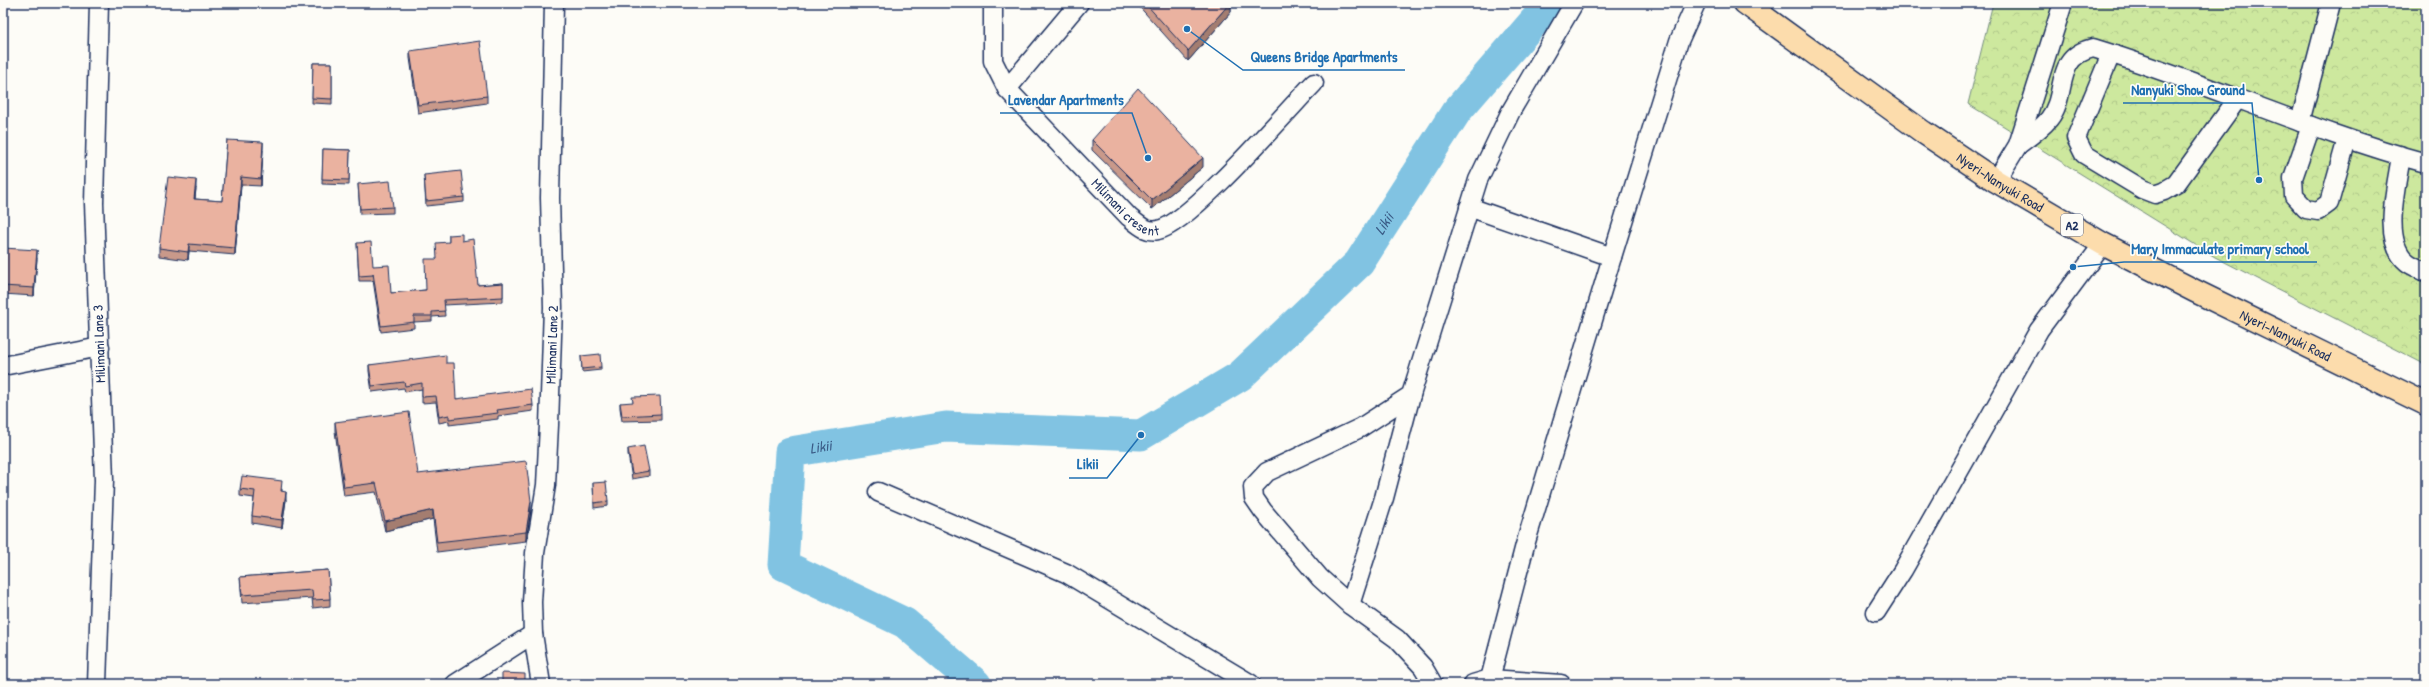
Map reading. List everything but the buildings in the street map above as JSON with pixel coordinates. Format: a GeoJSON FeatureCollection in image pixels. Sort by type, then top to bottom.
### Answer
{"type":"FeatureCollection","features":[{"type":"Feature","properties":{"kind":"highway","name":"Nyeri-Nanyuki Road"},"geometry":{"type":"LineString","coordinates":[[1744,3],[1924,132],[1996,181],[2103,244],[2326,357],[2426,404]]}},
{"type":"Feature","properties":{"kind":"street","name":"Milimani Lane 3"},"geometry":{"type":"LineString","coordinates":[[97,684],[104,480],[94,203],[99,3]]}},
{"type":"Feature","properties":{"kind":"street","name":"Milimani Lane 2"},"geometry":{"type":"LineString","coordinates":[[542,684],[533,634],[532,602],[535,553],[546,485],[550,417],[553,307],[550,198],[554,3]]}},
{"type":"Feature","properties":{"kind":"street","name":"Milimani cresent"},"geometry":{"type":"LineString","coordinates":[[993,3],[993,61],[1007,89],[1129,217],[1140,227],[1150,231],[1159,230],[1192,208],[1217,185],[1314,83]]}},
{"type":"Feature","properties":{"kind":"street"},"geometry":{"type":"LineString","coordinates":[[1007,89],[1079,3]]}},
{"type":"Feature","properties":{"kind":"street"},"geometry":{"type":"LineString","coordinates":[[1350,605],[1384,498],[1410,396],[1478,180],[1501,130],[1574,3]]}},
{"type":"Feature","properties":{"kind":"street"},"geometry":{"type":"LineString","coordinates":[[1490,679],[1526,545],[1612,257],[1679,41],[1696,3]]}},
{"type":"Feature","properties":{"kind":"street"},"geometry":{"type":"LineString","coordinates":[[1996,181],[2018,144],[2063,3]]}},
{"type":"Feature","properties":{"kind":"street"},"geometry":{"type":"LineString","coordinates":[[2331,3],[2293,178],[2294,196],[2306,209],[2318,211],[2329,202],[2347,139]]}},
{"type":"Feature","properties":{"kind":"street"},"geometry":{"type":"LineString","coordinates":[[2018,144],[2050,119],[2056,107],[2063,76],[2074,56],[2093,48],[2238,98],[2347,139],[2426,163]]}},
{"type":"Feature","properties":{"kind":"street"},"geometry":{"type":"LineString","coordinates":[[2111,54],[2076,138],[2084,154],[2142,189],[2155,194],[2176,184],[2238,98]]}},
{"type":"Feature","properties":{"kind":"street"},"geometry":{"type":"LineString","coordinates":[[2401,156],[2392,235],[2398,250],[2407,262],[2426,272]]}},
{"type":"Feature","properties":{"kind":"street"},"geometry":{"type":"LineString","coordinates":[[1469,207],[1612,257]]}},
{"type":"Feature","properties":{"kind":"street"},"geometry":{"type":"LineString","coordinates":[[1876,612],[1904,570],[2039,330],[2103,244]]}},
{"type":"Feature","properties":{"kind":"street"},"geometry":{"type":"LineString","coordinates":[[3,366],[100,347]]}},
{"type":"Feature","properties":{"kind":"street"},"geometry":{"type":"LineString","coordinates":[[1410,396],[1360,428],[1267,472],[1253,487],[1254,498],[1263,511],[1320,578],[1350,605],[1397,639],[1423,667],[1433,684]]}},
{"type":"Feature","properties":{"kind":"street"},"geometry":{"type":"LineString","coordinates":[[878,492],[1066,573],[1250,684]]}},
{"type":"Feature","properties":{"kind":"street"},"geometry":{"type":"LineString","coordinates":[[455,684],[533,634]]}},
{"type":"Feature","properties":{"kind":"street"},"geometry":{"type":"LineString","coordinates":[[1473,684],[1490,679],[1561,684]]}},
{"type":"Feature","properties":{"kind":"green space"},"geometry":{"type":"Polygon","coordinates":[[[1993,3],[2426,3],[2426,365],[2215,257],[1968,104],[1993,3]]]}},
{"type":"Feature","properties":{"kind":"waterway","name":"Likii"},"geometry":{"type":"LineString","coordinates":[[976,684],[905,623],[783,565],[790,452],[946,427],[1141,435],[1240,376],[1359,263],[1456,112],[1550,3]]}},
{"type":"Feature","properties":{"kind":"place","name":"Queens Bridge Apartments"},"geometry":{"type":"Point","coordinates":[1187,29]}},
{"type":"Feature","properties":{"kind":"place","name":"Lavendar Apartments"},"geometry":{"type":"Point","coordinates":[1148,158]}},
{"type":"Feature","properties":{"kind":"place","name":"Nanyuki Show Ground"},"geometry":{"type":"Point","coordinates":[2259,180]}},
{"type":"Feature","properties":{"kind":"place","name":"Mary Immaculate primary school"},"geometry":{"type":"Point","coordinates":[2073,267]}},
{"type":"Feature","properties":{"kind":"place","name":"Likii"},"geometry":{"type":"Point","coordinates":[1141,435]}}]}
